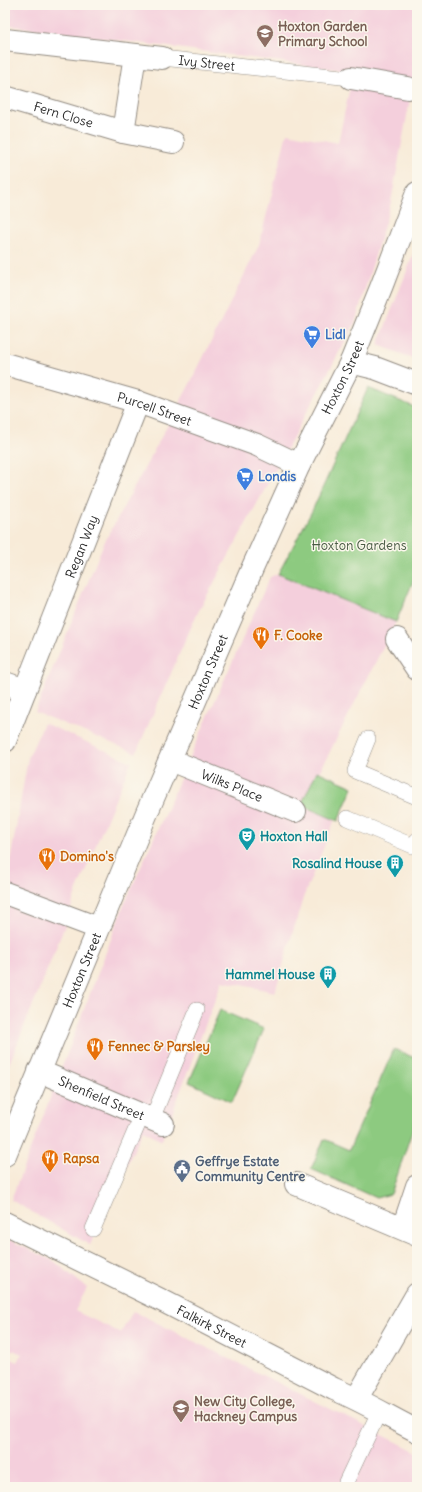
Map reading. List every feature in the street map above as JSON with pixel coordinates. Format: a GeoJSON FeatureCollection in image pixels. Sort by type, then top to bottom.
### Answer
{"type":"FeatureCollection","features":[{"type":"Feature","properties":{"kind":"street","name":"Ivy Street"},"geometry":{"type":"LineString","coordinates":[[5,40],[162,58]]}},
{"type":"Feature","properties":{"kind":"street"},"geometry":{"type":"LineString","coordinates":[[123,132],[135,55]]}},
{"type":"Feature","properties":{"kind":"street","name":"Ivy Street"},"geometry":{"type":"LineString","coordinates":[[351,78],[408,88]]}},
{"type":"Feature","properties":{"kind":"street","name":"Fern Close"},"geometry":{"type":"LineString","coordinates":[[5,97],[123,132],[173,142]]}},
{"type":"Feature","properties":{"kind":"street","name":"Hoxton Street"},"geometry":{"type":"LineString","coordinates":[[5,1155],[10,1128],[39,1071],[170,760],[299,465],[351,362],[417,193]]}},
{"type":"Feature","properties":{"kind":"street"},"geometry":{"type":"LineString","coordinates":[[351,362],[375,368],[417,384]]}},
{"type":"Feature","properties":{"kind":"street","name":"Purcell Street"},"geometry":{"type":"LineString","coordinates":[[5,364],[138,402],[257,445],[299,465]]}},
{"type":"Feature","properties":{"kind":"street","name":"Regan Way"},"geometry":{"type":"LineString","coordinates":[[5,741],[15,686],[138,402]]}},
{"type":"Feature","properties":{"kind":"street"},"geometry":{"type":"LineString","coordinates":[[397,638],[417,669]]}},
{"type":"Feature","properties":{"kind":"street","name":"Wilks Place"},"geometry":{"type":"LineString","coordinates":[[170,760],[295,811]]}},
{"type":"Feature","properties":{"kind":"street"},"geometry":{"type":"LineString","coordinates":[[7,899],[98,928]]}},
{"type":"Feature","properties":{"kind":"street","name":"Shenfield Street"},"geometry":{"type":"LineString","coordinates":[[39,1071],[152,1119]]}},
{"type":"Feature","properties":{"kind":"street"},"geometry":{"type":"LineString","coordinates":[[296,1184],[410,1231],[417,1186]]}},
{"type":"Feature","properties":{"kind":"street","name":"Falkirk Street"},"geometry":{"type":"LineString","coordinates":[[5,1223],[334,1388],[357,1398],[379,1412],[417,1431]]}},
{"type":"Feature","properties":{"kind":"street"},"geometry":{"type":"LineString","coordinates":[[357,1398],[417,1294]]}},
{"type":"Feature","properties":{"kind":"lane","name":"Ivy Street"},"geometry":{"type":"LineString","coordinates":[[162,58],[351,78]]}},
{"type":"Feature","properties":{"kind":"lane"},"geometry":{"type":"LineString","coordinates":[[368,739],[355,771],[417,797]]}},
{"type":"Feature","properties":{"kind":"lane"},"geometry":{"type":"LineString","coordinates":[[347,818],[413,846],[417,840]]}},
{"type":"Feature","properties":{"kind":"lane"},"geometry":{"type":"LineString","coordinates":[[93,1229],[152,1119],[197,1010]]}},
{"type":"Feature","properties":{"kind":"lane"},"geometry":{"type":"LineString","coordinates":[[346,1487],[346,1482],[379,1412]]}},
{"type":"Feature","properties":{"kind":"shaded area","name":"Hoxton Garden Primary School"},"geometry":{"type":"Polygon","coordinates":[[[5,5],[417,5],[416,82],[350,71],[5,25],[5,5]]]}},
{"type":"Feature","properties":{"kind":"shaded area"},"geometry":{"type":"Polygon","coordinates":[[[350,87],[411,94],[391,202],[355,323],[196,616],[136,753],[35,712],[103,545],[191,382],[259,245],[287,133],[338,143],[350,87]]]}},
{"type":"Feature","properties":{"kind":"shaded area"},"geometry":{"type":"Polygon","coordinates":[[[417,245],[417,360],[378,345],[417,245]]]}},
{"type":"Feature","properties":{"kind":"shaded area"},"geometry":{"type":"Polygon","coordinates":[[[278,574],[396,622],[319,773],[349,785],[303,898],[275,992],[222,981],[162,1140],[143,1130],[90,1245],[11,1200],[124,905],[270,577],[278,574]]]}},
{"type":"Feature","properties":{"kind":"shaded area"},"geometry":{"type":"Polygon","coordinates":[[[44,723],[131,762],[77,890],[64,928],[5,1074],[5,891],[28,758],[44,723]]]}},
{"type":"Feature","properties":{"kind":"shaded area","name":"New City College, Hackney Campus"},"geometry":{"type":"Polygon","coordinates":[[[5,1238],[54,1261],[87,1288],[75,1311],[121,1333],[133,1311],[417,1452],[417,1487],[5,1487],[5,1356],[18,1362],[22,1354],[5,1347],[5,1238]]]}},
{"type":"Feature","properties":{"kind":"green space","name":"Hoxton Gardens"},"geometry":{"type":"Polygon","coordinates":[[[368,388],[417,408],[417,572],[396,622],[278,574],[312,511],[368,388]]]}},
{"type":"Feature","properties":{"kind":"green space"},"geometry":{"type":"Polygon","coordinates":[[[317,771],[353,787],[338,821],[301,805],[317,771]]]}},
{"type":"Feature","properties":{"kind":"green space"},"geometry":{"type":"Polygon","coordinates":[[[220,1010],[264,1029],[232,1102],[189,1082],[220,1010]]]}},
{"type":"Feature","properties":{"kind":"green space"},"geometry":{"type":"Polygon","coordinates":[[[394,1049],[417,1059],[417,1116],[391,1194],[376,1198],[311,1169],[324,1139],[349,1150],[394,1049]]]}},
{"type":"Feature","properties":{"kind":"place","name":"Hoxton Garden Primary School"},"geometry":{"type":"Point","coordinates":[265,48]}},
{"type":"Feature","properties":{"kind":"place","name":"Lidl"},"geometry":{"type":"Point","coordinates":[312,349]}},
{"type":"Feature","properties":{"kind":"place","name":"Londis"},"geometry":{"type":"Point","coordinates":[245,491]}},
{"type":"Feature","properties":{"kind":"place","name":"F. Cooke"},"geometry":{"type":"Point","coordinates":[261,650]}},
{"type":"Feature","properties":{"kind":"place","name":"Hoxton Hall"},"geometry":{"type":"Point","coordinates":[247,851]}},
{"type":"Feature","properties":{"kind":"place","name":"Domino's"},"geometry":{"type":"Point","coordinates":[47,871]}},
{"type":"Feature","properties":{"kind":"place","name":"Rosalind House"},"geometry":{"type":"Point","coordinates":[395,878]}},
{"type":"Feature","properties":{"kind":"place","name":"Hammel House"},"geometry":{"type":"Point","coordinates":[328,989]}},
{"type":"Feature","properties":{"kind":"place","name":"Fennec & Parsley"},"geometry":{"type":"Point","coordinates":[95,1061]}},
{"type":"Feature","properties":{"kind":"place","name":"Rapsa"},"geometry":{"type":"Point","coordinates":[50,1173]}},
{"type":"Feature","properties":{"kind":"place","name":"Geffrye Estate Community Centre"},"geometry":{"type":"Point","coordinates":[182,1183]}},
{"type":"Feature","properties":{"kind":"place","name":"New City College, Hackney Campus"},"geometry":{"type":"Point","coordinates":[181,1423]}}]}
